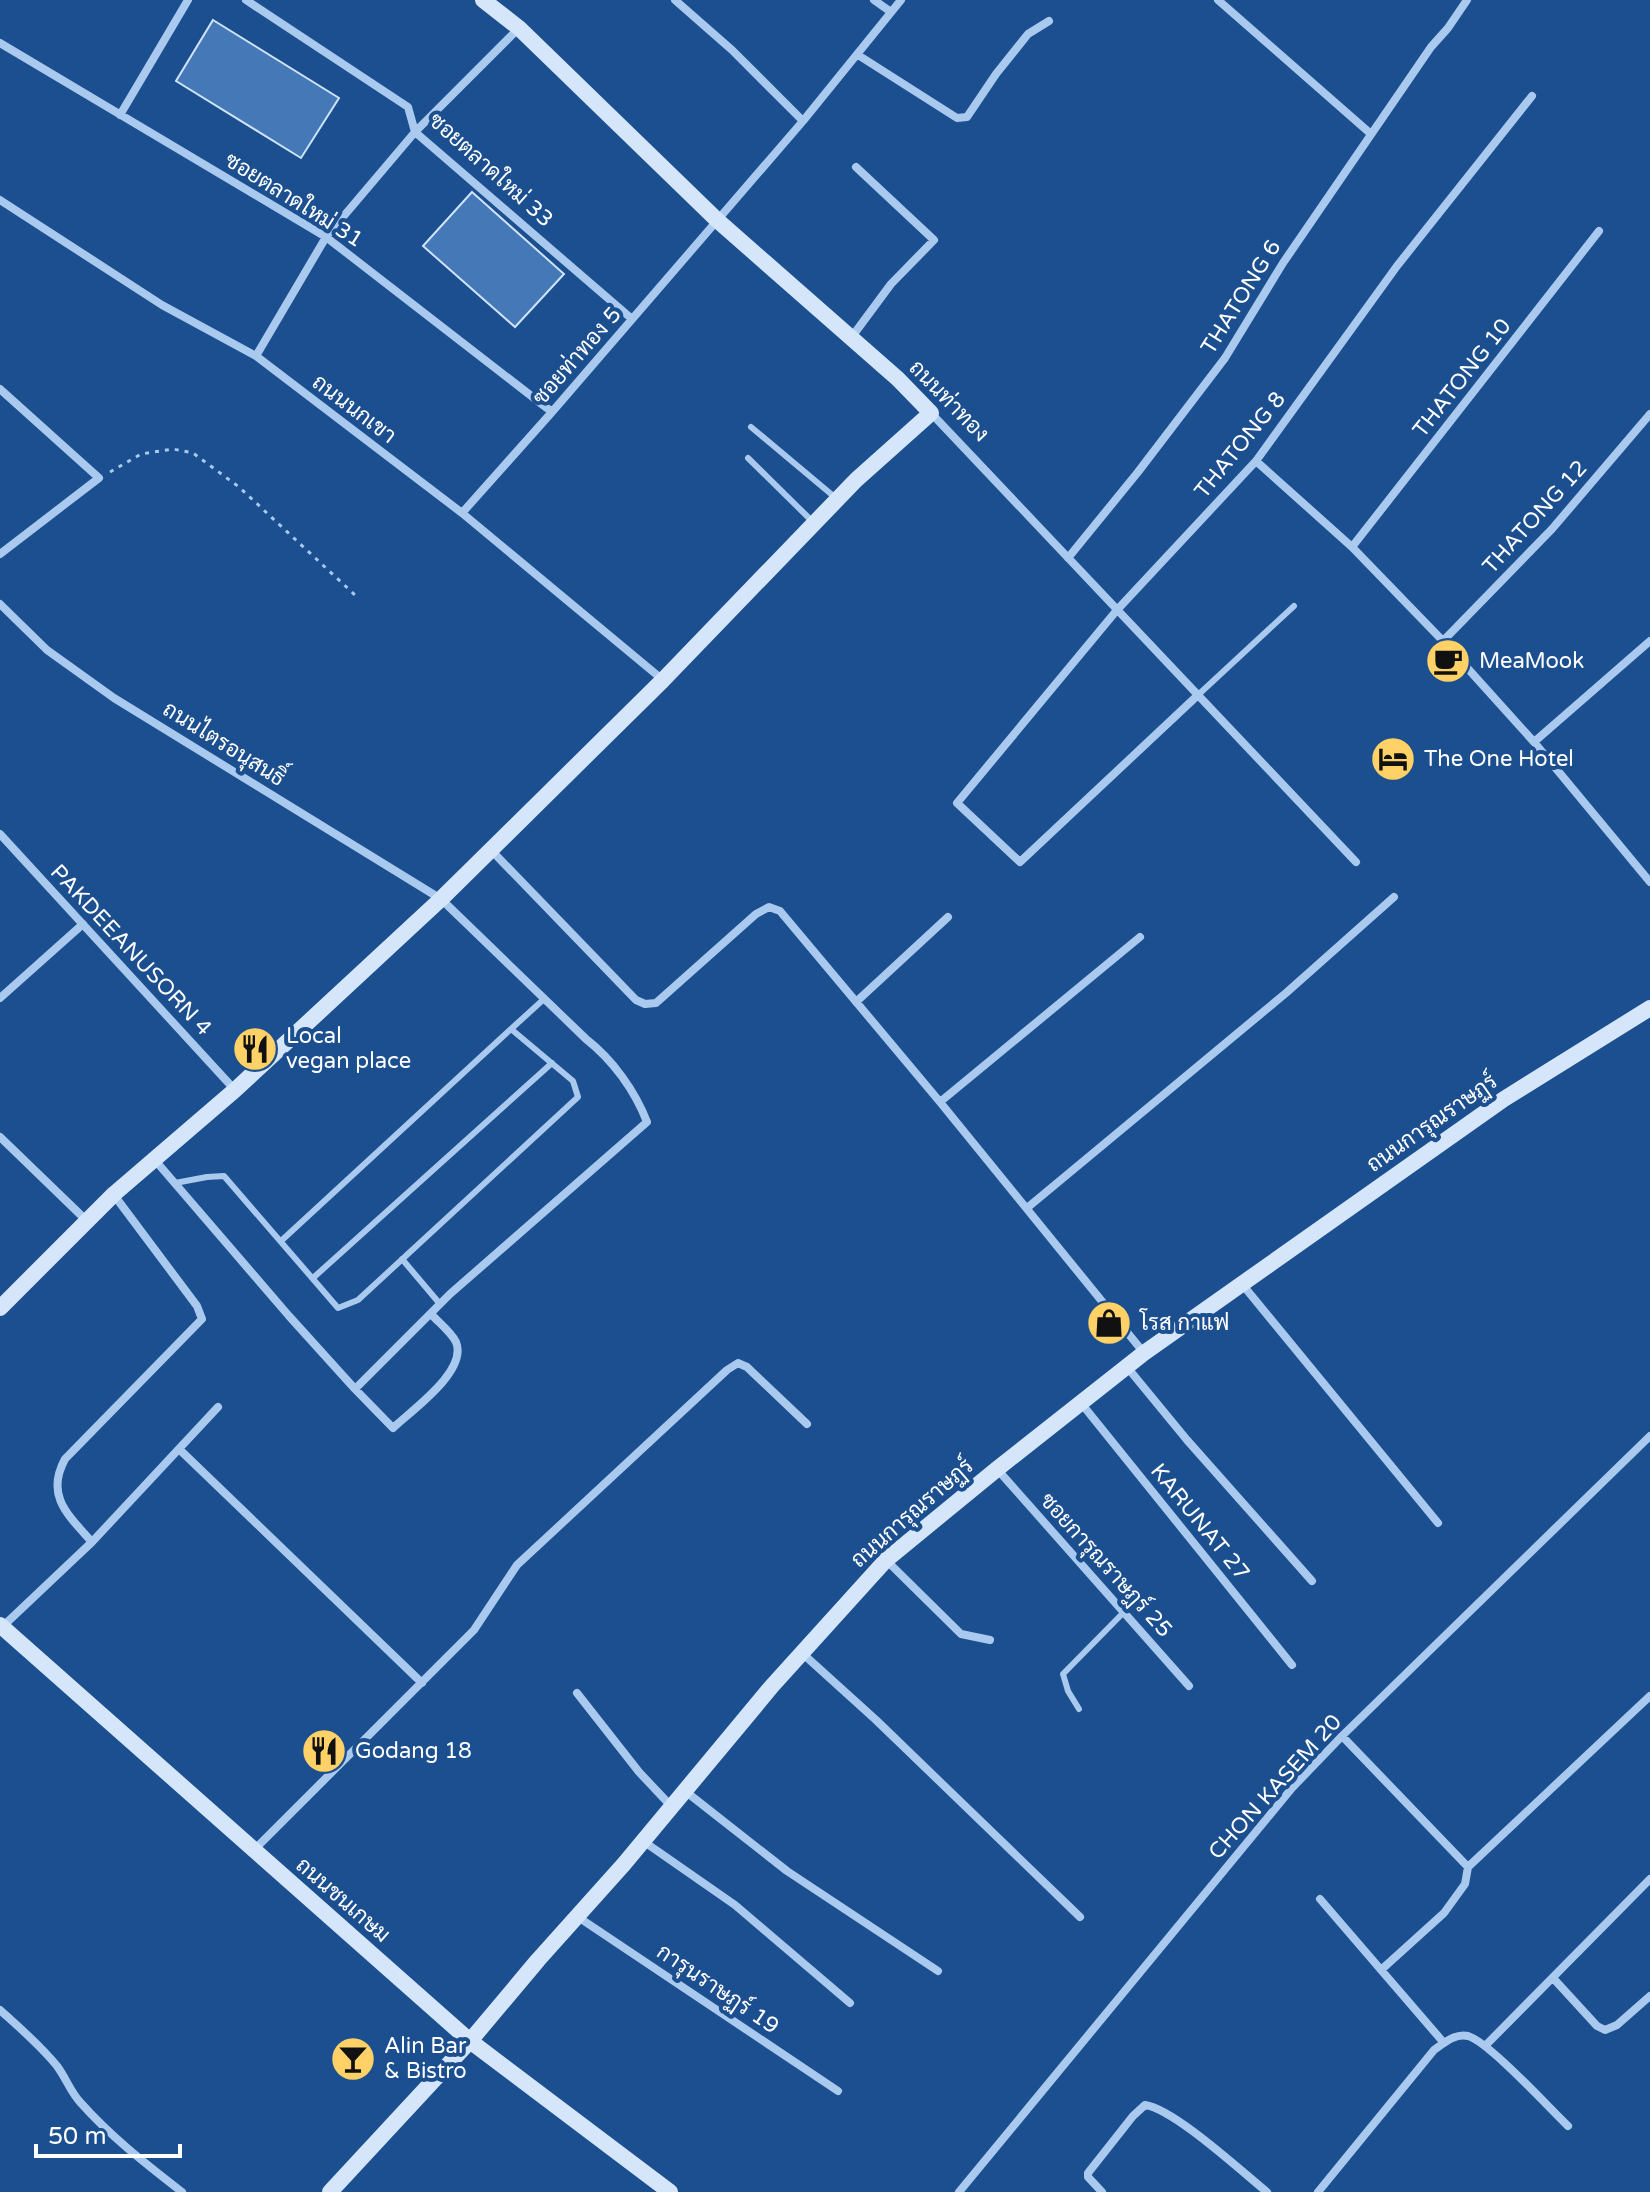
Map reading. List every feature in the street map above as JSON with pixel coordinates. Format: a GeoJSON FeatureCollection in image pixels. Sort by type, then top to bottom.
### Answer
{"type":"FeatureCollection","features":[{"type":"Feature","properties":{"kind":"street"},"geometry":{"type":"LineString","coordinates":[[120,115],[188,0]]}},
{"type":"Feature","properties":{"kind":"street","name":"ซอยตลาดใหม่ 33"},"geometry":{"type":"LineString","coordinates":[[246,0],[408,107],[415,132],[632,319]]}},
{"type":"Feature","properties":{"kind":"street","name":"ถนนท่าทอง"},"geometry":{"type":"LineString","coordinates":[[483,0],[519,28],[717,220],[898,379],[1356,862]]}},
{"type":"Feature","properties":{"kind":"street"},"geometry":{"type":"LineString","coordinates":[[675,0],[732,50],[803,121]]}},
{"type":"Feature","properties":{"kind":"street"},"geometry":{"type":"LineString","coordinates":[[874,0],[891,12]]}},
{"type":"Feature","properties":{"kind":"street","name":"ซอยท่าทอง 5"},"geometry":{"type":"LineString","coordinates":[[462,513],[803,121],[901,0]]}},
{"type":"Feature","properties":{"kind":"street"},"geometry":{"type":"LineString","coordinates":[[1218,0],[1371,134]]}},
{"type":"Feature","properties":{"kind":"street","name":"THATONG 6"},"geometry":{"type":"LineString","coordinates":[[1068,558],[1225,358],[1283,263],[1431,47],[1467,0]]}},
{"type":"Feature","properties":{"kind":"street"},"geometry":{"type":"LineString","coordinates":[[858,55],[957,118],[967,117],[1028,34],[1049,21]]}},
{"type":"Feature","properties":{"kind":"street"},"geometry":{"type":"LineString","coordinates":[[256,356],[326,237],[415,132],[519,28]]}},
{"type":"Feature","properties":{"kind":"street","name":"ซอยตลาดใหม่ 31"},"geometry":{"type":"LineString","coordinates":[[0,43],[326,237],[552,412]]}},
{"type":"Feature","properties":{"kind":"street","name":"THATONG 8"},"geometry":{"type":"LineString","coordinates":[[1198,695],[1020,862],[957,803],[1117,610],[1256,461],[1397,266],[1532,96]]}},
{"type":"Feature","properties":{"kind":"street"},"geometry":{"type":"LineString","coordinates":[[851,338],[891,284],[934,240],[856,167]]}},
{"type":"Feature","properties":{"kind":"street","name":"ถนนนกเขา"},"geometry":{"type":"LineString","coordinates":[[0,200],[162,305],[256,356],[462,513],[663,680]]}},
{"type":"Feature","properties":{"kind":"street","name":"THATONG 10"},"geometry":{"type":"LineString","coordinates":[[1352,547],[1599,231]]}},
{"type":"Feature","properties":{"kind":"street"},"geometry":{"type":"LineString","coordinates":[[0,389],[99,478],[0,554]]}},
{"type":"Feature","properties":{"kind":"street"},"geometry":{"type":"LineString","coordinates":[[0,1308],[114,1194],[235,1090],[441,899],[663,680],[856,480],[931,413]]}},
{"type":"Feature","properties":{"kind":"street","name":"THATONG 12"},"geometry":{"type":"LineString","coordinates":[[1443,641],[1552,529],[1650,414]]}},
{"type":"Feature","properties":{"kind":"street"},"geometry":{"type":"LineString","coordinates":[[1256,461],[1352,547],[1443,641],[1534,742],[1650,882]]}},
{"type":"Feature","properties":{"kind":"street","name":"ถนนไตรอนุสนธิ์"},"geometry":{"type":"LineString","coordinates":[[1,607],[47,650],[114,698],[441,899],[600,1050],[638,1100],[647,1122],[440,1304]]}},
{"type":"Feature","properties":{"kind":"street"},"geometry":{"type":"LineString","coordinates":[[1534,742],[1650,641]]}},
{"type":"Feature","properties":{"kind":"street","name":"PAKDEEANUSORN 4"},"geometry":{"type":"LineString","coordinates":[[0,834],[235,1090]]}},
{"type":"Feature","properties":{"kind":"street"},"geometry":{"type":"LineString","coordinates":[[490,850],[636,1000],[645,1004],[656,1003],[756,914],[769,907],[780,911],[1144,1353]]}},
{"type":"Feature","properties":{"kind":"street"},"geometry":{"type":"LineString","coordinates":[[1027,1208],[1286,993],[1394,897]]}},
{"type":"Feature","properties":{"kind":"street"},"geometry":{"type":"LineString","coordinates":[[856,1002],[948,917]]}},
{"type":"Feature","properties":{"kind":"street"},"geometry":{"type":"LineString","coordinates":[[0,998],[83,924]]}},
{"type":"Feature","properties":{"kind":"street"},"geometry":{"type":"LineString","coordinates":[[940,1102],[1140,937]]}},
{"type":"Feature","properties":{"kind":"street","name":"ถนนการุณราษฏร์"},"geometry":{"type":"LineString","coordinates":[[330,2192],[470,2041],[802,1653],[886,1560],[1144,1353],[1504,1099],[1650,1008]]}},
{"type":"Feature","properties":{"kind":"street"},"geometry":{"type":"LineString","coordinates":[[0,1137],[87,1221]]}},
{"type":"Feature","properties":{"kind":"street"},"geometry":{"type":"LineString","coordinates":[[154,1159],[289,1316],[393,1428],[453,1371],[458,1352],[455,1340],[431,1314]]}},
{"type":"Feature","properties":{"kind":"street"},"geometry":{"type":"LineString","coordinates":[[92,1542],[67,1514],[60,1500],[58,1472],[65,1459],[202,1319],[197,1306],[114,1194]]}},
{"type":"Feature","properties":{"kind":"street"},"geometry":{"type":"LineString","coordinates":[[1242,1284],[1438,1523]]}},
{"type":"Feature","properties":{"kind":"street"},"geometry":{"type":"LineString","coordinates":[[355,1389],[440,1304]]}},
{"type":"Feature","properties":{"kind":"street"},"geometry":{"type":"LineString","coordinates":[[254,1850],[474,1630],[517,1565],[727,1370],[738,1363],[747,1367],[807,1424]]}},
{"type":"Feature","properties":{"kind":"street"},"geometry":{"type":"LineString","coordinates":[[1127,1366],[1195,1449],[1312,1581]]}},
{"type":"Feature","properties":{"kind":"street","name":"KARUNAT 27"},"geometry":{"type":"LineString","coordinates":[[1080,1402],[1292,1665]]}},
{"type":"Feature","properties":{"kind":"street"},"geometry":{"type":"LineString","coordinates":[[1,1627],[92,1542],[218,1407]]}},
{"type":"Feature","properties":{"kind":"street","name":"CHON KASEM 20"},"geometry":{"type":"LineString","coordinates":[[959,2192],[1292,1788],[1650,1436]]}},
{"type":"Feature","properties":{"kind":"street"},"geometry":{"type":"LineString","coordinates":[[179,1449],[422,1683]]}},
{"type":"Feature","properties":{"kind":"street","name":"ซอยการุณราษฎร์ 25"},"geometry":{"type":"LineString","coordinates":[[997,1469],[1189,1686]]}},
{"type":"Feature","properties":{"kind":"street"},"geometry":{"type":"LineString","coordinates":[[886,1560],[961,1634],[990,1640]]}},
{"type":"Feature","properties":{"kind":"street","name":"ถนนชนเกษม"},"geometry":{"type":"LineString","coordinates":[[1,1627],[470,2041],[670,2192]]}},
{"type":"Feature","properties":{"kind":"street"},"geometry":{"type":"LineString","coordinates":[[802,1653],[1080,1917]]}},
{"type":"Feature","properties":{"kind":"street"},"geometry":{"type":"LineString","coordinates":[[577,1693],[639,1772],[671,1806]]}},
{"type":"Feature","properties":{"kind":"street"},"geometry":{"type":"LineString","coordinates":[[1381,1970],[1444,1913],[1465,1884],[1468,1867],[1650,1696]]}},
{"type":"Feature","properties":{"kind":"street"},"geometry":{"type":"LineString","coordinates":[[1342,1736],[1468,1867]]}},
{"type":"Feature","properties":{"kind":"street"},"geometry":{"type":"LineString","coordinates":[[684,1791],[787,1871],[938,1971]]}},
{"type":"Feature","properties":{"kind":"street"},"geometry":{"type":"LineString","coordinates":[[643,1841],[735,1905],[850,2003]]}},
{"type":"Feature","properties":{"kind":"street"},"geometry":{"type":"LineString","coordinates":[[1485,2046],[1650,1879]]}},
{"type":"Feature","properties":{"kind":"street"},"geometry":{"type":"LineString","coordinates":[[1320,1899],[1444,2043]]}},
{"type":"Feature","properties":{"kind":"street","name":"การุนราษฏร์ 19"},"geometry":{"type":"LineString","coordinates":[[577,1916],[838,2091]]}},
{"type":"Feature","properties":{"kind":"street"},"geometry":{"type":"LineString","coordinates":[[1553,1978],[1597,2026],[1605,2030],[1617,2025],[1650,1996]]}},
{"type":"Feature","properties":{"kind":"street"},"geometry":{"type":"LineString","coordinates":[[0,2010],[39,2045],[81,2103],[121,2144],[182,2192]]}},
{"type":"Feature","properties":{"kind":"street"},"geometry":{"type":"LineString","coordinates":[[1318,2192],[1434,2050],[1455,2036],[1467,2036],[1485,2046],[1568,2126]]}},
{"type":"Feature","properties":{"kind":"street"},"geometry":{"type":"LineString","coordinates":[[1102,2192],[1090,2181],[1088,2173],[1145,2105],[1180,2121],[1267,2192]]}},
{"type":"Feature","properties":{"kind":"lane"},"geometry":{"type":"LineString","coordinates":[[751,427],[838,499]]}},
{"type":"Feature","properties":{"kind":"lane"},"geometry":{"type":"LineString","coordinates":[[748,458],[814,523]]}},
{"type":"Feature","properties":{"kind":"lane"},"geometry":{"type":"LineString","coordinates":[[1198,695],[1294,606]]}},
{"type":"Feature","properties":{"kind":"lane"},"geometry":{"type":"LineString","coordinates":[[281,1241],[544,999]]}},
{"type":"Feature","properties":{"kind":"lane"},"geometry":{"type":"LineString","coordinates":[[175,1183],[224,1176],[338,1308],[358,1300],[578,1097],[573,1081],[511,1029]]}},
{"type":"Feature","properties":{"kind":"lane"},"geometry":{"type":"LineString","coordinates":[[313,1278],[552,1063]]}},
{"type":"Feature","properties":{"kind":"lane"},"geometry":{"type":"LineString","coordinates":[[402,1259],[440,1304]]}},
{"type":"Feature","properties":{"kind":"lane"},"geometry":{"type":"LineString","coordinates":[[1079,1709],[1068,1691],[1063,1674],[1124,1612]]}},
{"type":"Feature","properties":{"kind":"path"},"geometry":{"type":"LineString","coordinates":[[99,478],[141,454],[173,449],[193,453],[239,487],[355,595]]}},
{"type":"Feature","properties":{"kind":"building"},"geometry":{"type":"Polygon","coordinates":[[[213,20],[339,98],[301,158],[176,81],[213,20]]]}},
{"type":"Feature","properties":{"kind":"building"},"geometry":{"type":"Polygon","coordinates":[[[472,192],[564,274],[515,327],[423,246],[472,192]]]}},
{"type":"Feature","properties":{"kind":"place","name":"MeaMook"},"geometry":{"type":"Point","coordinates":[1448,661]}},
{"type":"Feature","properties":{"kind":"place","name":"The One Hotel"},"geometry":{"type":"Point","coordinates":[1393,759]}},
{"type":"Feature","properties":{"kind":"place","name":"Local vegan place"},"geometry":{"type":"Point","coordinates":[255,1049]}},
{"type":"Feature","properties":{"kind":"place","name":"โรส กาแฟ"},"geometry":{"type":"Point","coordinates":[1109,1323]}},
{"type":"Feature","properties":{"kind":"place","name":"Godang 18"},"geometry":{"type":"Point","coordinates":[324,1751]}},
{"type":"Feature","properties":{"kind":"place","name":"Alin Bar & Bistro"},"geometry":{"type":"Point","coordinates":[353,2059]}}]}
